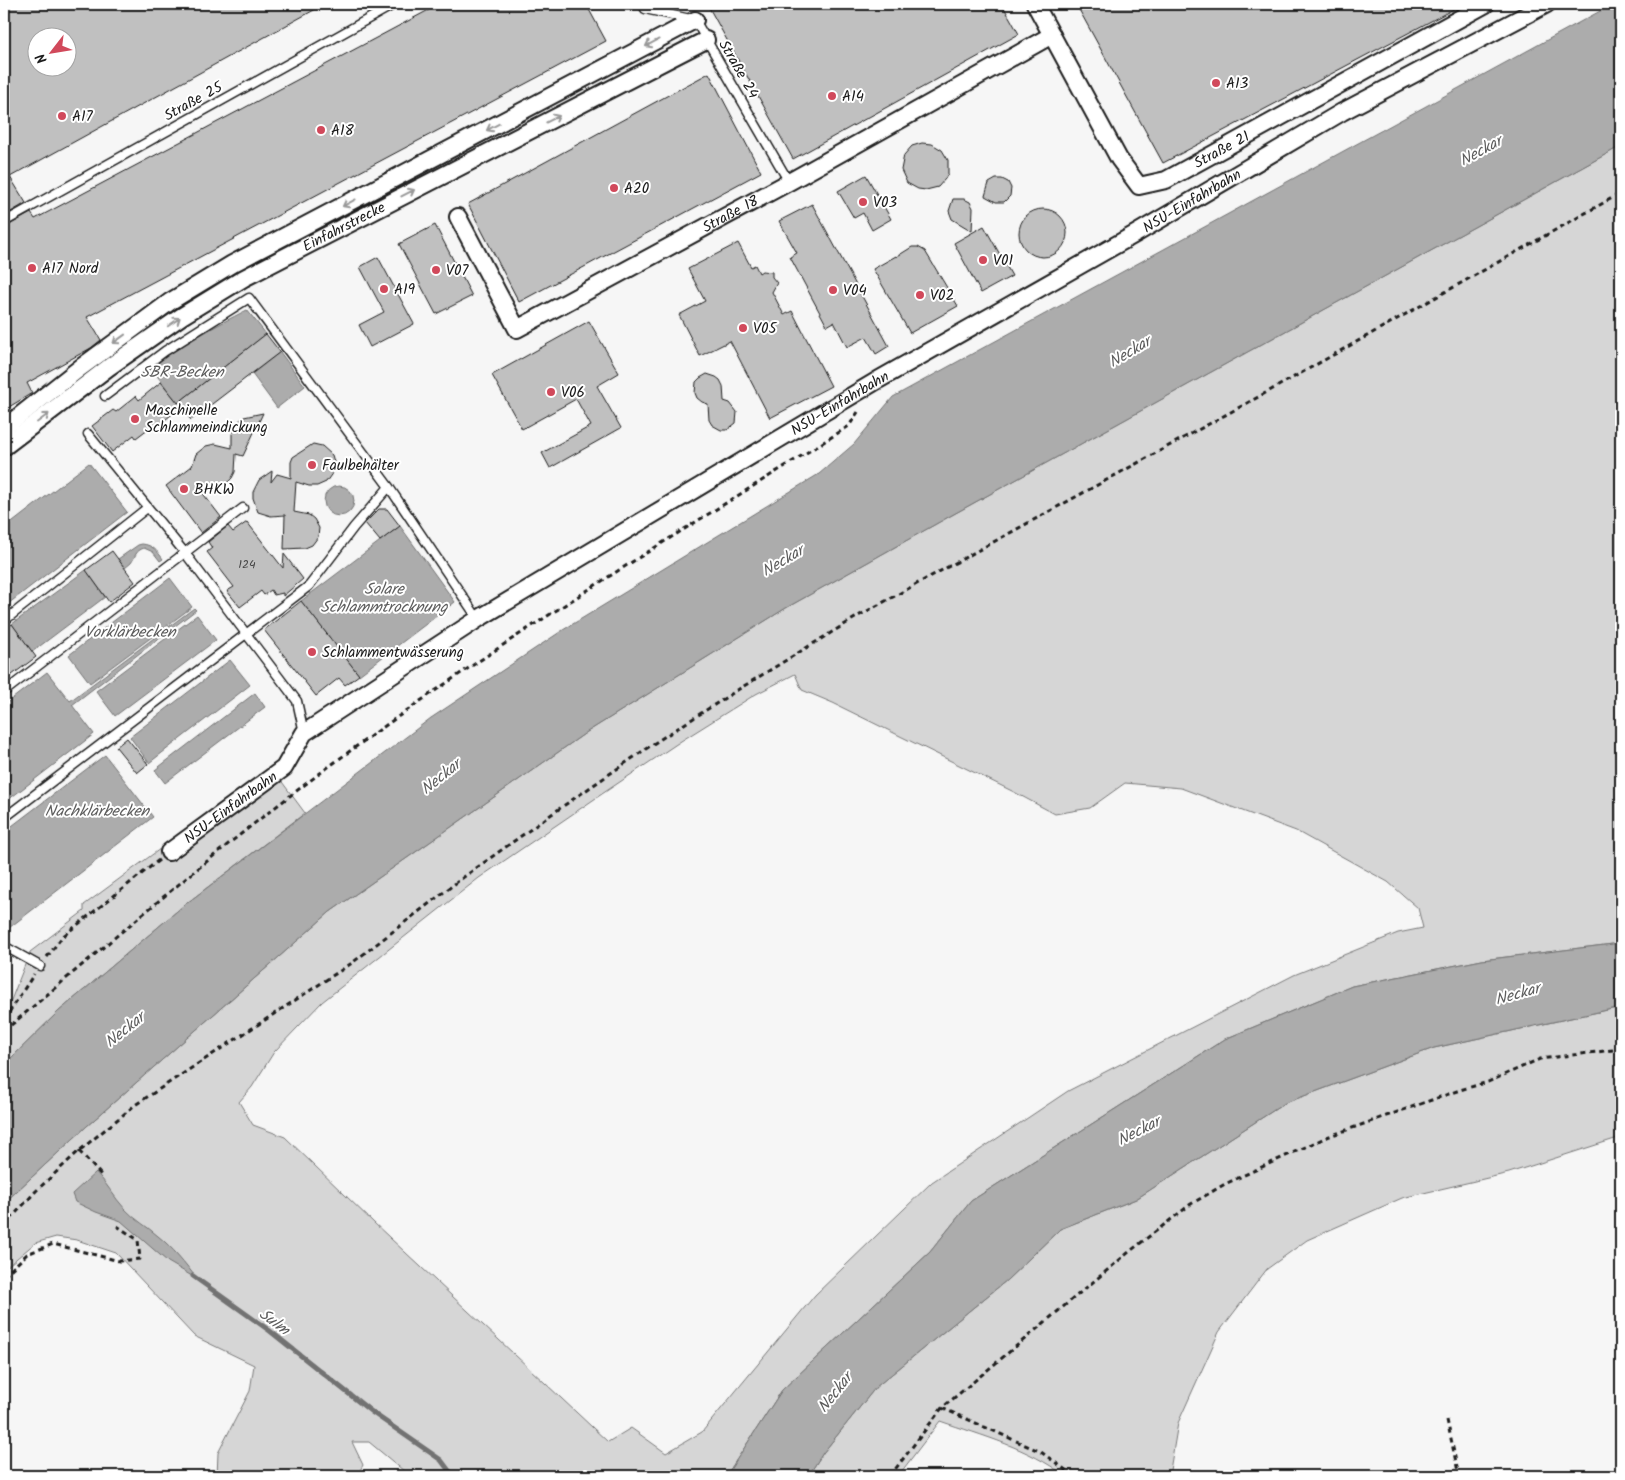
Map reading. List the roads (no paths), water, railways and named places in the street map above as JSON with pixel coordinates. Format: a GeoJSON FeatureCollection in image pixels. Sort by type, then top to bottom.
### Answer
{"type":"FeatureCollection","features":[{"type":"Feature","properties":{"kind":"street","name":"Straße 21"},"geometry":{"type":"LineString","coordinates":[[1035,4],[1119,159],[1139,186],[1166,180],[1486,4]]}},
{"type":"Feature","properties":{"kind":"street","name":"NSU-Einfahrbahn"},"geometry":{"type":"LineString","coordinates":[[169,852],[284,768],[304,733],[478,619],[878,380],[1138,233],[1342,112],[1546,4]]}},
{"type":"Feature","properties":{"kind":"street","name":"Einfahrstrecke"},"geometry":{"type":"LineString","coordinates":[[4,428],[80,368],[171,301],[232,264],[695,20]]}},
{"type":"Feature","properties":{"kind":"street","name":"Straße 18"},"geometry":{"type":"LineString","coordinates":[[458,218],[517,329],[789,182],[1052,35]]}},
{"type":"Feature","properties":{"kind":"street","name":"Einfahrstrecke"},"geometry":{"type":"LineString","coordinates":[[4,447],[109,367],[244,278],[706,40]]}},
{"type":"Feature","properties":{"kind":"lane","name":"Straße 25"},"geometry":{"type":"LineString","coordinates":[[4,222],[395,4]]}},
{"type":"Feature","properties":{"kind":"lane"},"geometry":{"type":"LineString","coordinates":[[643,4],[645,9],[695,20]]}},
{"type":"Feature","properties":{"kind":"lane","name":"Straße 24"},"geometry":{"type":"LineString","coordinates":[[695,20],[789,182]]}},
{"type":"Feature","properties":{"kind":"lane"},"geometry":{"type":"LineString","coordinates":[[104,396],[165,351],[249,298],[389,487],[478,619]]}},
{"type":"Feature","properties":{"kind":"lane"},"geometry":{"type":"LineString","coordinates":[[88,434],[185,553],[297,701],[304,733]]}},
{"type":"Feature","properties":{"kind":"lane"},"geometry":{"type":"LineString","coordinates":[[4,818],[309,586],[354,527],[389,487]]}},
{"type":"Feature","properties":{"kind":"lane"},"geometry":{"type":"LineString","coordinates":[[4,622],[148,508]]}},
{"type":"Feature","properties":{"kind":"lane"},"geometry":{"type":"LineString","coordinates":[[4,692],[243,508]]}},
{"type":"Feature","properties":{"kind":"lane"},"geometry":{"type":"LineString","coordinates":[[4,946],[40,966]]}},
{"type":"Feature","properties":{"kind":"water","name":"Neckar"},"geometry":{"type":"Polygon","coordinates":[[[1613,4],[1621,4],[1621,146],[786,608],[587,732],[330,912],[87,1126],[4,1203],[4,1065],[58,1012],[183,906],[431,718],[563,630],[819,474],[854,444],[893,397],[1613,4]]]}},
{"type":"Feature","properties":{"kind":"water","name":"SBR-Becken"},"geometry":{"type":"Polygon","coordinates":[[[247,310],[266,334],[178,403],[151,368],[198,336],[247,310]]]}},
{"type":"Feature","properties":{"kind":"water","name":"SBR-Becken"},"geometry":{"type":"Polygon","coordinates":[[[280,352],[305,386],[277,408],[252,374],[280,352]]]}},
{"type":"Feature","properties":{"kind":"water"},"geometry":{"type":"Polygon","coordinates":[[[89,463],[127,512],[4,607],[4,529],[89,463]]]}},
{"type":"Feature","properties":{"kind":"water"},"geometry":{"type":"Polygon","coordinates":[[[339,486],[345,487],[353,495],[353,507],[345,515],[339,516],[333,515],[325,507],[324,501],[325,495],[333,487],[339,486]]]}},
{"type":"Feature","properties":{"kind":"water","name":"Solare Schlammtrocknung"},"geometry":{"type":"Polygon","coordinates":[[[400,526],[455,602],[359,675],[301,601],[400,526]]]}},
{"type":"Feature","properties":{"kind":"water"},"geometry":{"type":"Polygon","coordinates":[[[142,544],[152,547],[163,559],[160,561],[153,552],[144,548],[137,552],[131,563],[125,568],[118,559],[142,544]]]}},
{"type":"Feature","properties":{"kind":"water"},"geometry":{"type":"Polygon","coordinates":[[[86,570],[105,597],[32,652],[12,624],[86,570]]]}},
{"type":"Feature","properties":{"kind":"water","name":"Vorklärbecken"},"geometry":{"type":"Polygon","coordinates":[[[170,578],[192,607],[90,683],[69,655],[170,578]]]}},
{"type":"Feature","properties":{"kind":"water","name":"Nachklärbecken"},"geometry":{"type":"Polygon","coordinates":[[[194,608],[196,610],[72,705],[94,734],[4,803],[4,705],[47,672],[70,701],[194,608]]]}},
{"type":"Feature","properties":{"kind":"water"},"geometry":{"type":"Polygon","coordinates":[[[197,615],[216,640],[115,716],[96,691],[197,615]]]}},
{"type":"Feature","properties":{"kind":"water"},"geometry":{"type":"Polygon","coordinates":[[[230,660],[250,685],[149,763],[130,737],[230,660]]]}},
{"type":"Feature","properties":{"kind":"water"},"geometry":{"type":"Polygon","coordinates":[[[255,693],[265,707],[165,783],[155,770],[255,693]]]}},
{"type":"Feature","properties":{"kind":"water","name":"Nachklärbecken"},"geometry":{"type":"Polygon","coordinates":[[[105,755],[153,817],[5,931],[4,832],[105,755]]]}},
{"type":"Feature","properties":{"kind":"water","name":"Neckar"},"geometry":{"type":"Polygon","coordinates":[[[1621,943],[1621,1007],[1434,1048],[1285,1103],[1136,1199],[1060,1229],[1007,1280],[876,1387],[823,1453],[808,1476],[726,1476],[782,1390],[930,1252],[971,1201],[1225,1039],[1352,986],[1482,960],[1621,943]]]}},
{"type":"Feature","properties":{"kind":"water"},"geometry":{"type":"Polygon","coordinates":[[[96,1172],[125,1209],[169,1246],[197,1279],[168,1262],[121,1221],[75,1202],[72,1194],[96,1172]]]}},
{"type":"Feature","properties":{"kind":"waterway","name":"Sulm"},"geometry":{"type":"LineString","coordinates":[[193,1276],[270,1331],[373,1413],[441,1460],[453,1476]]}},
{"type":"Feature","properties":{"kind":"place","name":"A13"},"geometry":{"type":"Point","coordinates":[1216,83]}},
{"type":"Feature","properties":{"kind":"place","name":"A14"},"geometry":{"type":"Point","coordinates":[832,96]}},
{"type":"Feature","properties":{"kind":"place","name":"A17"},"geometry":{"type":"Point","coordinates":[62,116]}},
{"type":"Feature","properties":{"kind":"place","name":"A18"},"geometry":{"type":"Point","coordinates":[321,130]}},
{"type":"Feature","properties":{"kind":"place","name":"A20"},"geometry":{"type":"Point","coordinates":[614,188]}},
{"type":"Feature","properties":{"kind":"place","name":"V03"},"geometry":{"type":"Point","coordinates":[863,202]}},
{"type":"Feature","properties":{"kind":"place","name":"V01"},"geometry":{"type":"Point","coordinates":[983,260]}},
{"type":"Feature","properties":{"kind":"place","name":"A17 Nord"},"geometry":{"type":"Point","coordinates":[32,268]}},
{"type":"Feature","properties":{"kind":"place","name":"V07"},"geometry":{"type":"Point","coordinates":[436,270]}},
{"type":"Feature","properties":{"kind":"place","name":"A19"},"geometry":{"type":"Point","coordinates":[384,289]}},
{"type":"Feature","properties":{"kind":"place","name":"V04"},"geometry":{"type":"Point","coordinates":[833,290]}},
{"type":"Feature","properties":{"kind":"place","name":"V02"},"geometry":{"type":"Point","coordinates":[920,295]}},
{"type":"Feature","properties":{"kind":"place","name":"V05"},"geometry":{"type":"Point","coordinates":[743,328]}},
{"type":"Feature","properties":{"kind":"place","name":"V06"},"geometry":{"type":"Point","coordinates":[551,392]}},
{"type":"Feature","properties":{"kind":"place","name":"Maschinelle Schlammeindickung"},"geometry":{"type":"Point","coordinates":[135,419]}},
{"type":"Feature","properties":{"kind":"place","name":"Faulbehälter"},"geometry":{"type":"Point","coordinates":[312,465]}},
{"type":"Feature","properties":{"kind":"place","name":"BHKW"},"geometry":{"type":"Point","coordinates":[184,489]}},
{"type":"Feature","properties":{"kind":"place","name":"Schlammentwässerung"},"geometry":{"type":"Point","coordinates":[312,652]}}]}
